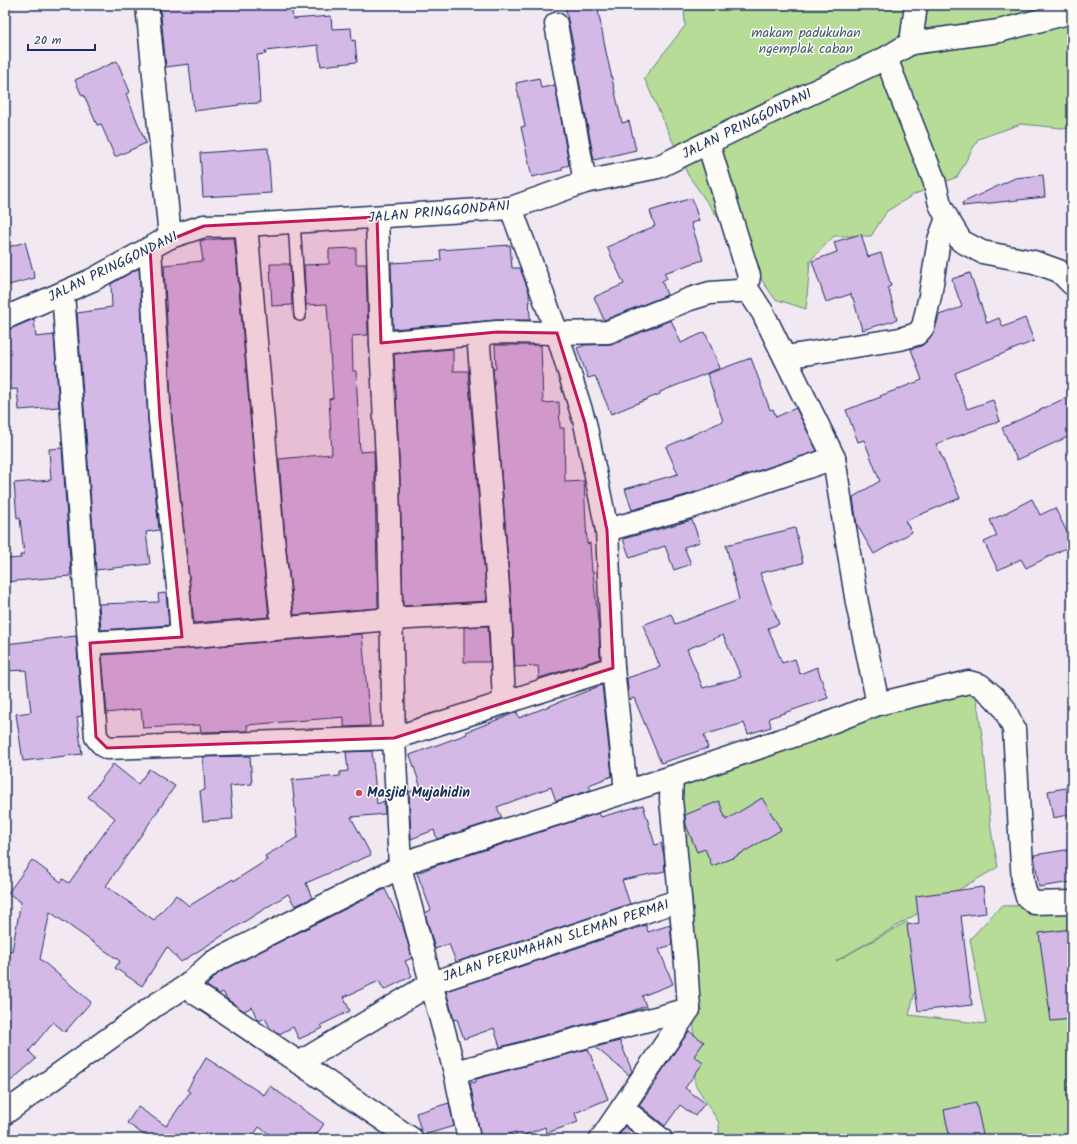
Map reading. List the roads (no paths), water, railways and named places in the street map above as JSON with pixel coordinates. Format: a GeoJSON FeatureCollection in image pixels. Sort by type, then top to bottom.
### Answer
{"type":"FeatureCollection","features":[{"type":"Feature","properties":{"kind":"street"},"geometry":{"type":"LineString","coordinates":[[147,5],[170,237]]}},
{"type":"Feature","properties":{"kind":"street"},"geometry":{"type":"LineString","coordinates":[[911,43],[916,5]]}},
{"type":"Feature","properties":{"kind":"street","name":"JALAN PRINGGONDANI"},"geometry":{"type":"LineString","coordinates":[[5,318],[92,280],[170,237],[204,226],[246,225],[511,208],[585,182],[658,167],[886,58],[911,43],[999,31],[1072,12]]}},
{"type":"Feature","properties":{"kind":"street"},"geometry":{"type":"LineString","coordinates":[[556,24],[585,182]]}},
{"type":"Feature","properties":{"kind":"street"},"geometry":{"type":"LineString","coordinates":[[886,58],[934,180],[940,204],[961,241],[982,252],[1006,258],[1034,262],[1059,271],[1072,284]]}},
{"type":"Feature","properties":{"kind":"street"},"geometry":{"type":"LineString","coordinates":[[708,143],[749,276],[746,291]]}},
{"type":"Feature","properties":{"kind":"street"},"geometry":{"type":"LineString","coordinates":[[511,208],[557,333],[585,423],[607,530],[613,668],[626,791]]}},
{"type":"Feature","properties":{"kind":"street","name":"JALAN PERUMAHAN SLEMAN PERMAI"},"geometry":{"type":"LineString","coordinates":[[377,217],[381,343],[388,479],[394,738],[400,867],[455,1072],[470,1139]]}},
{"type":"Feature","properties":{"kind":"street"},"geometry":{"type":"LineString","coordinates":[[785,357],[900,339],[917,334],[922,327],[930,296],[939,240],[947,218]]}},
{"type":"Feature","properties":{"kind":"street"},"geometry":{"type":"LineString","coordinates":[[246,225],[273,539],[283,628]]}},
{"type":"Feature","properties":{"kind":"street"},"geometry":{"type":"LineString","coordinates":[[150,248],[160,420],[182,637]]}},
{"type":"Feature","properties":{"kind":"street"},"geometry":{"type":"LineString","coordinates":[[381,343],[497,332],[608,332],[690,299],[710,293],[738,291],[746,291],[750,293],[763,313],[834,458],[857,603],[878,704]]}},
{"type":"Feature","properties":{"kind":"street"},"geometry":{"type":"LineString","coordinates":[[63,293],[96,737],[107,748],[394,738],[613,668]]}},
{"type":"Feature","properties":{"kind":"street"},"geometry":{"type":"LineString","coordinates":[[478,334],[500,613],[504,702]]}},
{"type":"Feature","properties":{"kind":"street"},"geometry":{"type":"LineString","coordinates":[[607,530],[690,507],[834,458]]}},
{"type":"Feature","properties":{"kind":"street"},"geometry":{"type":"LineString","coordinates":[[90,643],[182,637],[391,619],[500,613]]}},
{"type":"Feature","properties":{"kind":"street"},"geometry":{"type":"LineString","coordinates":[[5,1113],[157,1004],[185,987],[213,962],[418,858],[672,777],[808,731],[878,704],[969,682],[980,685],[993,696],[1004,708],[1014,729],[1023,883],[1027,897],[1034,903],[1072,902]]}},
{"type":"Feature","properties":{"kind":"street","name":"JALAN PERUMAHAN SLEMAN PERMAI"},"geometry":{"type":"LineString","coordinates":[[672,777],[671,799],[689,1009]]}},
{"type":"Feature","properties":{"kind":"street","name":"JALAN PERUMAHAN SLEMAN PERMAI"},"geometry":{"type":"LineString","coordinates":[[299,1063],[432,983],[680,900]]}},
{"type":"Feature","properties":{"kind":"street"},"geometry":{"type":"LineString","coordinates":[[185,987],[412,1139]]}},
{"type":"Feature","properties":{"kind":"street"},"geometry":{"type":"LineString","coordinates":[[455,1072],[689,1009]]}},
{"type":"Feature","properties":{"kind":"street"},"geometry":{"type":"LineString","coordinates":[[601,1139],[689,1009]]}},
{"type":"Feature","properties":{"kind":"street"},"geometry":{"type":"LineString","coordinates":[[622,1108],[661,1139]]}},
{"type":"Feature","properties":{"kind":"lane"},"geometry":{"type":"LineString","coordinates":[[294,222],[300,315]]}},
{"type":"Feature","properties":{"kind":"place","name":"Masjid Mujahidin"},"geometry":{"type":"Point","coordinates":[359,793]}},
{"type":"Feature","properties":{"kind":"park label","name":"makam padukuhan ngemplak caban"},"geometry":{"type":"Point","coordinates":[806,42]}}]}
